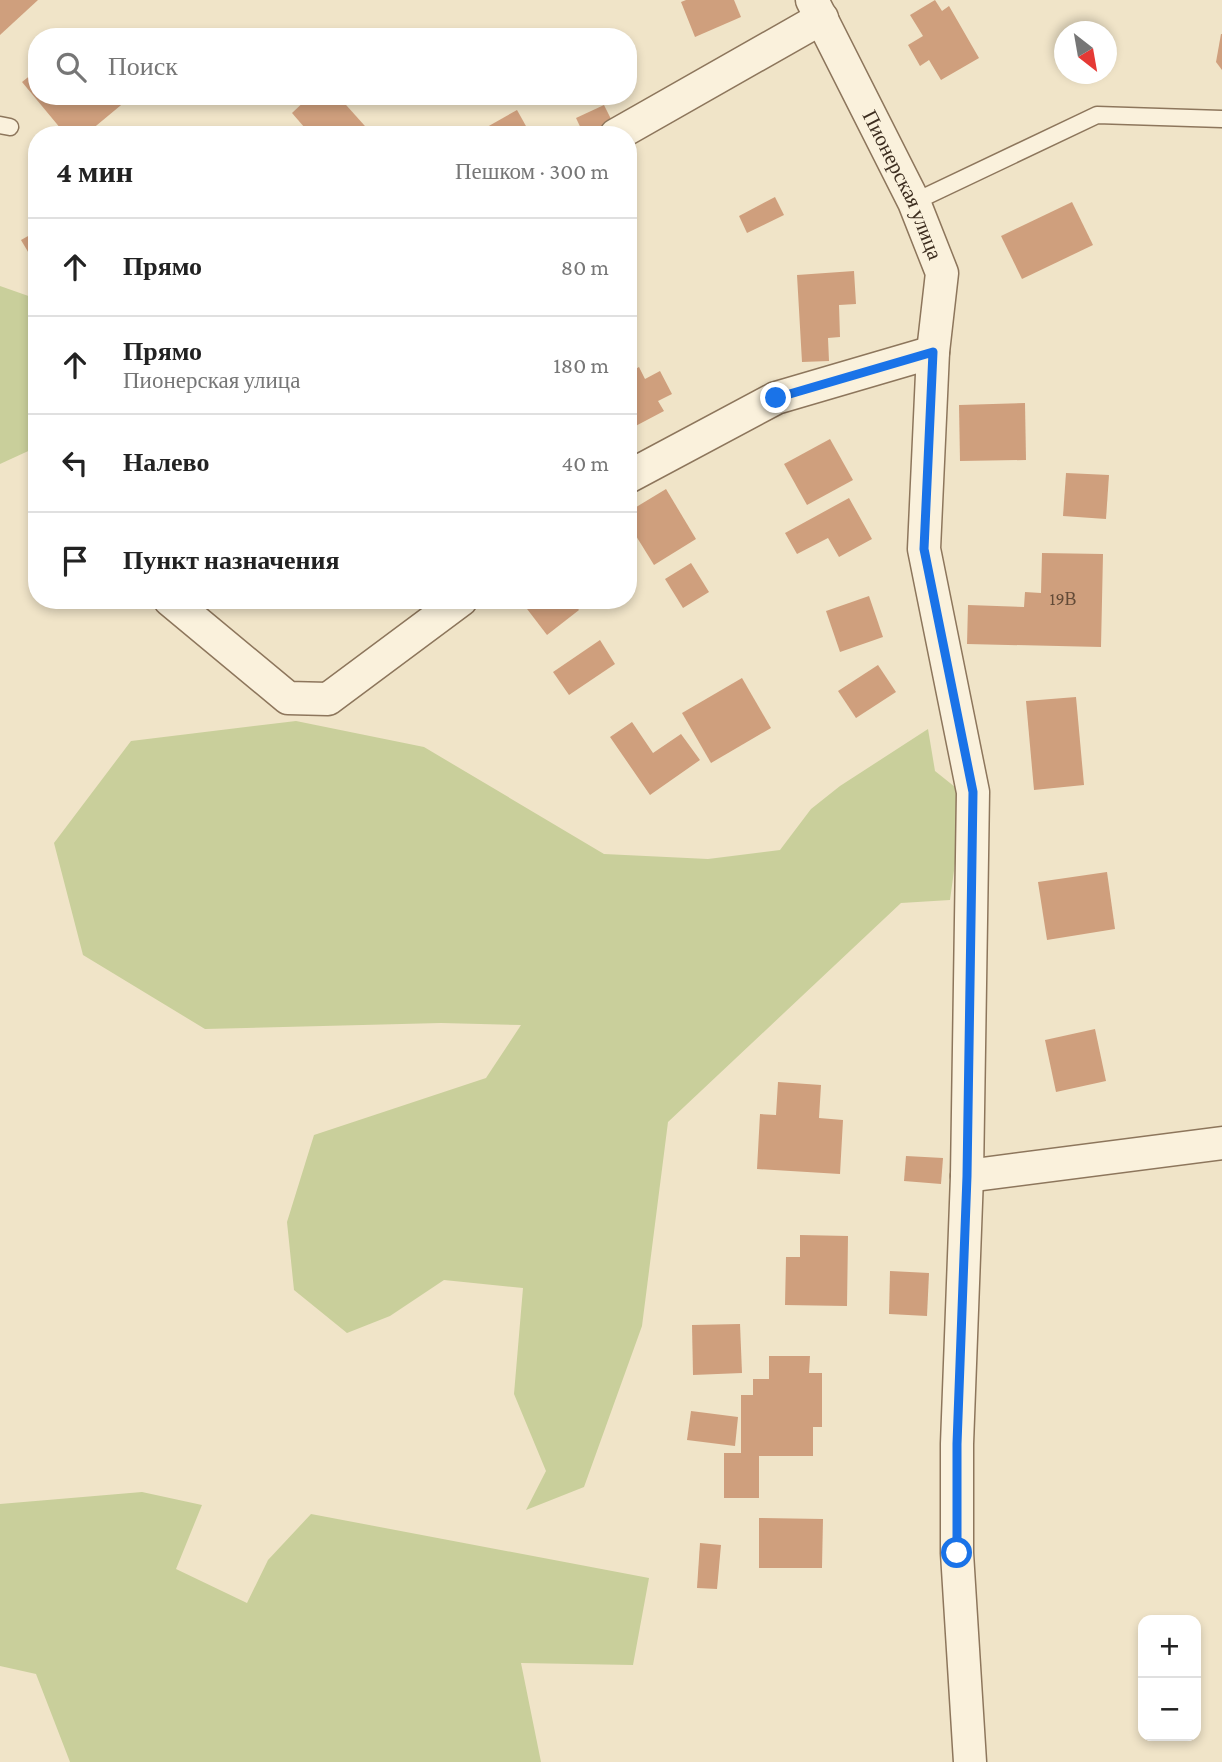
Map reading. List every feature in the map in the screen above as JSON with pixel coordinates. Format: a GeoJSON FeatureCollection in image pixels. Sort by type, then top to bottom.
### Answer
{"type":"FeatureCollection","features":[{"type":"Feature","properties":{"kind":"street"},"geometry":{"type":"LineString","coordinates":[[630,126],[817,9]]}},
{"type":"Feature","properties":{"kind":"street","name":"Пионерская улица"},"geometry":{"type":"LineString","coordinates":[[817,9],[914,202],[942,273],[933,352],[924,549],[973,792],[967,1176],[957,1444],[957,1553],[970,1762]]}},
{"type":"Feature","properties":{"kind":"street"},"geometry":{"type":"LineString","coordinates":[[637,472],[776,398],[933,352]]}},
{"type":"Feature","properties":{"kind":"street"},"geometry":{"type":"LineString","coordinates":[[181,609],[288,698],[327,699],[449,609]]}},
{"type":"Feature","properties":{"kind":"street"},"geometry":{"type":"LineString","coordinates":[[967,1176],[1222,1143]]}},
{"type":"Feature","properties":{"kind":"lane"},"geometry":{"type":"LineString","coordinates":[[914,202],[1097,116],[1222,119]]}},
{"type":"Feature","properties":{"kind":"green space"},"geometry":{"type":"Polygon","coordinates":[[[0,286],[28,296],[28,451],[0,464],[0,286]]]}},
{"type":"Feature","properties":{"kind":"green space"},"geometry":{"type":"Polygon","coordinates":[[[296,721],[424,747],[604,854],[708,859],[780,850],[811,809],[840,786],[928,729],[935,771],[960,791],[959,834],[950,900],[901,903],[668,1122],[642,1326],[584,1487],[526,1510],[546,1471],[514,1394],[523,1288],[444,1280],[390,1316],[347,1333],[294,1290],[287,1222],[314,1135],[486,1078],[521,1025],[441,1023],[205,1029],[83,955],[54,843],[131,741],[296,721]]]}},
{"type":"Feature","properties":{"kind":"green space"},"geometry":{"type":"Polygon","coordinates":[[[142,1492],[202,1505],[176,1569],[247,1603],[268,1560],[311,1514],[649,1578],[633,1665],[521,1663],[541,1762],[70,1762],[36,1674],[0,1666],[0,1504],[142,1492]]]}},
{"type":"Feature","properties":{"kind":"building"},"geometry":{"type":"Polygon","coordinates":[[[0,0],[38,0],[0,35],[0,0]]]}},
{"type":"Feature","properties":{"kind":"building"},"geometry":{"type":"Polygon","coordinates":[[[734,0],[741,17],[695,37],[681,2],[734,0]]]}},
{"type":"Feature","properties":{"kind":"building"},"geometry":{"type":"Polygon","coordinates":[[[935,0],[942,11],[949,6],[979,58],[941,80],[929,60],[920,66],[908,45],[923,36],[910,15],[935,0]]]}},
{"type":"Feature","properties":{"kind":"building"},"geometry":{"type":"Polygon","coordinates":[[[1222,34],[1222,70],[1216,62],[1222,34]]]}},
{"type":"Feature","properties":{"kind":"building"},"geometry":{"type":"Polygon","coordinates":[[[28,77],[28,89],[22,82],[28,77]]]}},
{"type":"Feature","properties":{"kind":"building"},"geometry":{"type":"Polygon","coordinates":[[[41,105],[121,105],[96,126],[59,126],[41,105]]]}},
{"type":"Feature","properties":{"kind":"building"},"geometry":{"type":"Polygon","coordinates":[[[300,105],[346,105],[365,126],[303,126],[292,113],[300,105]]]}},
{"type":"Feature","properties":{"kind":"building"},"geometry":{"type":"Polygon","coordinates":[[[604,105],[613,123],[606,126],[580,126],[576,118],[604,105]]]}},
{"type":"Feature","properties":{"kind":"building"},"geometry":{"type":"Polygon","coordinates":[[[517,110],[526,126],[489,126],[517,110]]]}},
{"type":"Feature","properties":{"kind":"building"},"geometry":{"type":"Polygon","coordinates":[[[775,197],[784,215],[747,233],[739,216],[775,197]]]}},
{"type":"Feature","properties":{"kind":"building"},"geometry":{"type":"Polygon","coordinates":[[[1072,202],[1093,245],[1022,279],[1001,236],[1072,202]]]}},
{"type":"Feature","properties":{"kind":"building"},"geometry":{"type":"Polygon","coordinates":[[[28,236],[28,252],[21,240],[28,236]]]}},
{"type":"Feature","properties":{"kind":"building"},"geometry":{"type":"Polygon","coordinates":[[[854,271],[856,304],[839,305],[840,337],[828,338],[829,361],[802,362],[797,275],[854,271]]]}},
{"type":"Feature","properties":{"kind":"building"},"geometry":{"type":"Polygon","coordinates":[[[639,367],[645,379],[660,371],[672,394],[658,401],[664,411],[637,425],[639,367]]]}},
{"type":"Feature","properties":{"kind":"building"},"geometry":{"type":"Polygon","coordinates":[[[1025,403],[1026,460],[960,461],[959,405],[1025,403]]]}},
{"type":"Feature","properties":{"kind":"building"},"geometry":{"type":"Polygon","coordinates":[[[830,439],[853,480],[807,505],[784,464],[830,439]]]}},
{"type":"Feature","properties":{"kind":"building"},"geometry":{"type":"Polygon","coordinates":[[[1066,473],[1109,475],[1106,519],[1063,516],[1066,473]]]}},
{"type":"Feature","properties":{"kind":"building"},"geometry":{"type":"Polygon","coordinates":[[[666,489],[696,539],[654,565],[637,538],[637,507],[666,489]]]}},
{"type":"Feature","properties":{"kind":"building"},"geometry":{"type":"Polygon","coordinates":[[[849,498],[872,539],[839,557],[828,538],[797,554],[785,533],[849,498]]]}},
{"type":"Feature","properties":{"kind":"building"},"geometry":{"type":"Polygon","coordinates":[[[1042,553],[1103,554],[1101,647],[967,644],[968,605],[1024,607],[1025,592],[1041,593],[1042,553]]]}},
{"type":"Feature","properties":{"kind":"building"},"geometry":{"type":"Polygon","coordinates":[[[691,563],[709,592],[683,608],[665,579],[691,563]]]}},
{"type":"Feature","properties":{"kind":"building"},"geometry":{"type":"Polygon","coordinates":[[[869,596],[883,637],[840,652],[826,611],[869,596]]]}},
{"type":"Feature","properties":{"kind":"building"},"geometry":{"type":"Polygon","coordinates":[[[527,609],[578,609],[579,610],[547,635],[527,609]]]}},
{"type":"Feature","properties":{"kind":"building"},"geometry":{"type":"Polygon","coordinates":[[[600,640],[615,664],[569,695],[553,672],[600,640]]]}},
{"type":"Feature","properties":{"kind":"building"},"geometry":{"type":"Polygon","coordinates":[[[878,665],[896,692],[856,718],[838,691],[878,665]]]}},
{"type":"Feature","properties":{"kind":"building"},"geometry":{"type":"Polygon","coordinates":[[[742,678],[771,728],[711,763],[682,713],[742,678]]]}},
{"type":"Feature","properties":{"kind":"building"},"geometry":{"type":"Polygon","coordinates":[[[1076,697],[1084,785],[1034,790],[1026,701],[1076,697]]]}},
{"type":"Feature","properties":{"kind":"building"},"geometry":{"type":"Polygon","coordinates":[[[632,722],[653,753],[681,734],[700,760],[650,795],[610,737],[632,722]]]}},
{"type":"Feature","properties":{"kind":"building"},"geometry":{"type":"Polygon","coordinates":[[[1107,872],[1115,929],[1047,940],[1038,882],[1107,872]]]}},
{"type":"Feature","properties":{"kind":"building"},"geometry":{"type":"Polygon","coordinates":[[[1095,1029],[1106,1081],[1056,1092],[1045,1040],[1095,1029]]]}},
{"type":"Feature","properties":{"kind":"building"},"geometry":{"type":"Polygon","coordinates":[[[778,1082],[821,1085],[819,1118],[843,1120],[840,1174],[757,1169],[760,1114],[776,1115],[778,1082]]]}},
{"type":"Feature","properties":{"kind":"building"},"geometry":{"type":"Polygon","coordinates":[[[906,1156],[943,1158],[941,1184],[904,1181],[906,1156]]]}},
{"type":"Feature","properties":{"kind":"building"},"geometry":{"type":"Polygon","coordinates":[[[800,1235],[848,1236],[847,1306],[785,1305],[786,1257],[800,1257],[800,1235]]]}},
{"type":"Feature","properties":{"kind":"building"},"geometry":{"type":"Polygon","coordinates":[[[890,1271],[929,1273],[927,1316],[889,1314],[890,1271]]]}},
{"type":"Feature","properties":{"kind":"building"},"geometry":{"type":"Polygon","coordinates":[[[740,1324],[742,1373],[693,1375],[692,1325],[740,1324]]]}},
{"type":"Feature","properties":{"kind":"building"},"geometry":{"type":"Polygon","coordinates":[[[769,1356],[810,1356],[809,1373],[822,1373],[822,1427],[813,1427],[813,1456],[759,1456],[759,1498],[724,1498],[724,1453],[741,1453],[741,1395],[753,1395],[753,1379],[769,1379],[769,1356]]]}},
{"type":"Feature","properties":{"kind":"building"},"geometry":{"type":"Polygon","coordinates":[[[691,1411],[738,1417],[735,1446],[687,1440],[691,1411]]]}},
{"type":"Feature","properties":{"kind":"building"},"geometry":{"type":"Polygon","coordinates":[[[759,1518],[823,1519],[822,1568],[759,1568],[759,1518]]]}},
{"type":"Feature","properties":{"kind":"building"},"geometry":{"type":"Polygon","coordinates":[[[700,1543],[721,1545],[717,1589],[697,1588],[700,1543]]]}},
{"type":"Feature","properties":{"kind":"route"},"geometry":{"type":"LineString","coordinates":[[776,398],[933,352],[924,549],[973,792],[967,1176],[957,1444],[957,1553]]}}]}
